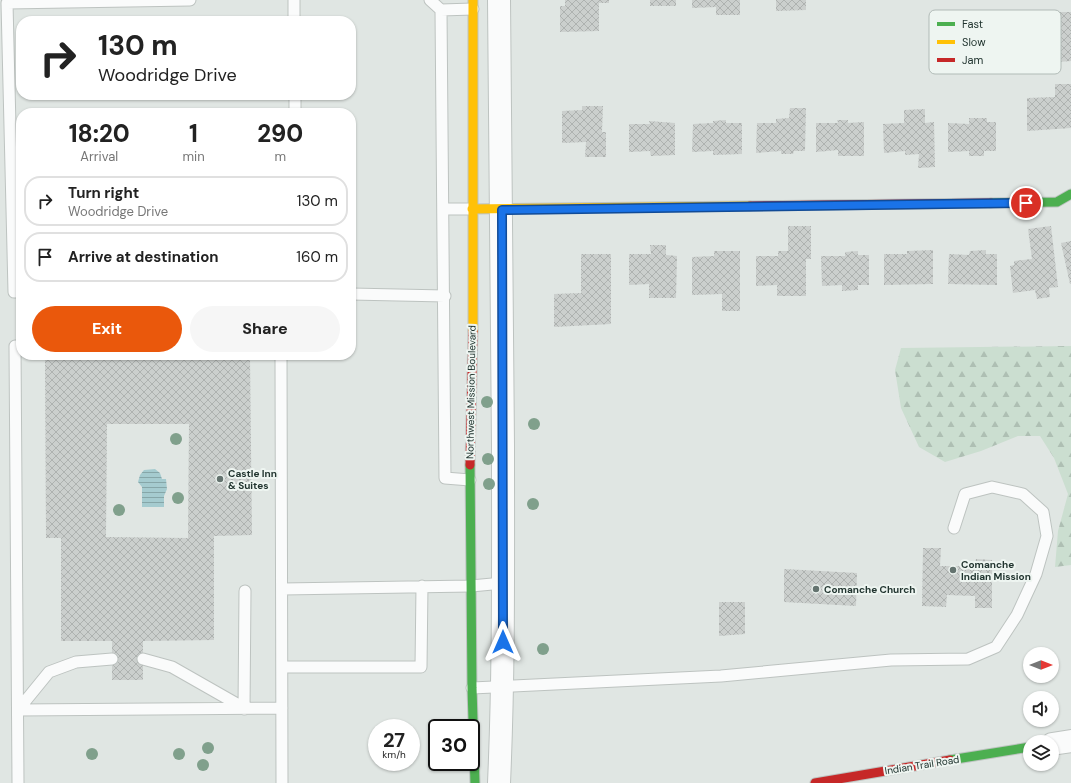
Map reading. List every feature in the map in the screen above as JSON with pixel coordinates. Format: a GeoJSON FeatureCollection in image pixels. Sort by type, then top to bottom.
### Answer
{"type":"FeatureCollection","features":[{"type":"Feature","properties":{"kind":"street"},"geometry":{"type":"LineString","coordinates":[[499,0],[502,210],[503,583],[503,686],[500,783]]}},
{"type":"Feature","properties":{"kind":"street","name":"Northwest Mission Boulevard"},"geometry":{"type":"LineString","coordinates":[[473,5],[470,480],[472,688],[475,783]]}},
{"type":"Feature","properties":{"kind":"street"},"geometry":{"type":"LineString","coordinates":[[472,209],[502,210],[1057,202],[1071,194]]}},
{"type":"Feature","properties":{"kind":"street"},"geometry":{"type":"LineString","coordinates":[[1059,743],[1071,741]]}},
{"type":"Feature","properties":{"kind":"street","name":"Indian Trail Road"},"geometry":{"type":"LineString","coordinates":[[815,783],[1023,749]]}},
{"type":"Feature","properties":{"kind":"lane"},"geometry":{"type":"LineString","coordinates":[[16,263],[7,3],[190,0]]}},
{"type":"Feature","properties":{"kind":"lane"},"geometry":{"type":"LineString","coordinates":[[294,0],[294,16]]}},
{"type":"Feature","properties":{"kind":"lane"},"geometry":{"type":"LineString","coordinates":[[430,0],[442,10],[473,5]]}},
{"type":"Feature","properties":{"kind":"lane"},"geometry":{"type":"LineString","coordinates":[[442,10],[445,478],[470,480]]}},
{"type":"Feature","properties":{"kind":"lane"},"geometry":{"type":"LineString","coordinates":[[444,209],[472,209]]}},
{"type":"Feature","properties":{"kind":"lane"},"geometry":{"type":"LineString","coordinates":[[356,294],[445,296]]}},
{"type":"Feature","properties":{"kind":"lane"},"geometry":{"type":"LineString","coordinates":[[16,346],[18,783]]}},
{"type":"Feature","properties":{"kind":"lane"},"geometry":{"type":"LineString","coordinates":[[281,360],[283,589],[282,783]]}},
{"type":"Feature","properties":{"kind":"lane"},"geometry":{"type":"LineString","coordinates":[[472,688],[721,676],[891,660],[968,659],[996,647],[1017,615],[1036,574],[1047,536],[1044,512],[1023,494],[992,487],[966,494],[954,528]]}},
{"type":"Feature","properties":{"kind":"lane"},"geometry":{"type":"LineString","coordinates":[[283,589],[471,586],[503,583]]}},
{"type":"Feature","properties":{"kind":"lane"},"geometry":{"type":"LineString","coordinates":[[283,667],[421,668],[422,586]]}},
{"type":"Feature","properties":{"kind":"lane"},"geometry":{"type":"LineString","coordinates":[[244,709],[245,591]]}},
{"type":"Feature","properties":{"kind":"lane"},"geometry":{"type":"LineString","coordinates":[[143,659],[178,670],[244,709]]}},
{"type":"Feature","properties":{"kind":"lane"},"geometry":{"type":"LineString","coordinates":[[18,710],[49,672],[76,662],[112,660]]}},
{"type":"Feature","properties":{"kind":"lane"},"geometry":{"type":"LineString","coordinates":[[18,710],[282,708]]}},
{"type":"Feature","properties":{"kind":"green space"},"geometry":{"type":"Polygon","coordinates":[[[1071,346],[1071,565],[1055,567],[1058,531],[1068,494],[1054,458],[1040,436],[1018,436],[981,451],[945,462],[919,447],[901,408],[895,370],[901,348],[1071,346]]]}},
{"type":"Feature","properties":{"kind":"water"},"geometry":{"type":"Polygon","coordinates":[[[155,469],[160,473],[162,479],[166,479],[167,489],[164,496],[164,507],[142,507],[142,487],[138,482],[140,475],[144,470],[155,469]]]}},
{"type":"Feature","properties":{"kind":"building"},"geometry":{"type":"Polygon","coordinates":[[[565,0],[609,0],[609,3],[599,3],[599,31],[560,32],[560,6],[565,6],[565,0]]]}},
{"type":"Feature","properties":{"kind":"building"},"geometry":{"type":"Polygon","coordinates":[[[650,0],[676,0],[676,6],[650,6],[650,0]]]}},
{"type":"Feature","properties":{"kind":"building"},"geometry":{"type":"Polygon","coordinates":[[[692,0],[740,0],[740,15],[716,15],[716,7],[692,8],[692,0]]]}},
{"type":"Feature","properties":{"kind":"building"},"geometry":{"type":"Polygon","coordinates":[[[776,0],[806,0],[806,10],[776,11],[776,0]]]}},
{"type":"Feature","properties":{"kind":"building"},"geometry":{"type":"Polygon","coordinates":[[[1061,12],[1071,12],[1071,61],[1061,62],[1061,12]]]}},
{"type":"Feature","properties":{"kind":"building"},"geometry":{"type":"Polygon","coordinates":[[[1055,84],[1071,84],[1071,128],[1027,131],[1027,98],[1055,97],[1055,84]]]}},
{"type":"Feature","properties":{"kind":"building"},"geometry":{"type":"Polygon","coordinates":[[[582,106],[603,106],[602,132],[606,132],[606,157],[585,157],[586,142],[562,143],[562,111],[582,110],[582,106]]]}},
{"type":"Feature","properties":{"kind":"building"},"geometry":{"type":"Polygon","coordinates":[[[790,108],[806,108],[805,151],[794,151],[793,154],[781,154],[781,151],[756,153],[757,123],[776,123],[776,119],[789,118],[790,108]]]}},
{"type":"Feature","properties":{"kind":"building"},"geometry":{"type":"Polygon","coordinates":[[[925,109],[925,123],[934,122],[935,167],[918,168],[919,154],[905,155],[905,151],[884,153],[883,124],[904,123],[904,110],[925,109]]]}},
{"type":"Feature","properties":{"kind":"building"},"geometry":{"type":"Polygon","coordinates":[[[969,118],[987,118],[987,122],[996,122],[996,151],[984,151],[984,156],[969,156],[969,151],[948,152],[948,123],[969,124],[969,118]]]}},
{"type":"Feature","properties":{"kind":"building"},"geometry":{"type":"Polygon","coordinates":[[[726,120],[726,123],[742,123],[742,154],[713,155],[713,151],[692,152],[693,124],[713,123],[713,121],[726,120]]]}},
{"type":"Feature","properties":{"kind":"building"},"geometry":{"type":"Polygon","coordinates":[[[837,120],[848,120],[848,123],[864,122],[864,156],[838,156],[838,150],[816,152],[816,123],[838,123],[837,120]]]}},
{"type":"Feature","properties":{"kind":"building"},"geometry":{"type":"Polygon","coordinates":[[[649,121],[675,123],[675,155],[651,156],[650,151],[629,152],[629,124],[650,124],[649,121]]]}},
{"type":"Feature","properties":{"kind":"building"},"geometry":{"type":"Polygon","coordinates":[[[788,226],[811,226],[811,259],[806,259],[806,296],[777,296],[777,285],[756,286],[756,256],[778,256],[778,251],[788,251],[788,226]]]}},
{"type":"Feature","properties":{"kind":"building"},"geometry":{"type":"Polygon","coordinates":[[[1051,226],[1058,287],[1049,288],[1050,297],[1037,299],[1035,290],[1013,293],[1010,266],[1014,265],[1014,261],[1032,259],[1028,229],[1051,226]]]}},
{"type":"Feature","properties":{"kind":"building"},"geometry":{"type":"Polygon","coordinates":[[[1071,241],[1071,284],[1070,284],[1061,243],[1071,241]]]}},
{"type":"Feature","properties":{"kind":"building"},"geometry":{"type":"Polygon","coordinates":[[[650,245],[666,245],[666,255],[677,256],[676,298],[649,298],[649,284],[629,285],[629,254],[651,254],[650,245]]]}},
{"type":"Feature","properties":{"kind":"building"},"geometry":{"type":"Polygon","coordinates":[[[933,250],[933,284],[884,285],[884,254],[907,254],[907,251],[933,250]]]}},
{"type":"Feature","properties":{"kind":"building"},"geometry":{"type":"Polygon","coordinates":[[[986,250],[986,254],[997,254],[997,285],[948,284],[949,254],[969,255],[970,251],[986,250]]]}},
{"type":"Feature","properties":{"kind":"building"},"geometry":{"type":"Polygon","coordinates":[[[714,251],[740,251],[740,311],[722,311],[722,294],[692,295],[692,257],[714,256],[714,251]]]}},
{"type":"Feature","properties":{"kind":"building"},"geometry":{"type":"Polygon","coordinates":[[[858,251],[858,255],[869,255],[869,285],[858,285],[858,290],[842,291],[842,285],[822,286],[821,256],[845,256],[845,252],[858,251]]]}},
{"type":"Feature","properties":{"kind":"building"},"geometry":{"type":"Polygon","coordinates":[[[581,254],[611,254],[611,324],[554,327],[554,294],[581,293],[581,254]]]}},
{"type":"Feature","properties":{"kind":"building","name":"Castle Inn & Suites"},"geometry":{"type":"Polygon","coordinates":[[[45,360],[250,360],[252,535],[214,536],[214,640],[143,641],[143,680],[112,680],[112,641],[61,641],[61,538],[46,538],[45,360]],[[107,424],[106,537],[188,538],[189,424],[107,424]]]}},
{"type":"Feature","properties":{"kind":"building"},"geometry":{"type":"Polygon","coordinates":[[[923,548],[941,548],[940,566],[975,566],[976,559],[992,560],[992,608],[975,608],[975,596],[947,595],[946,607],[922,606],[923,548]]]}},
{"type":"Feature","properties":{"kind":"building"},"geometry":{"type":"Polygon","coordinates":[[[784,569],[857,573],[856,606],[784,602],[784,569]]]}},
{"type":"Feature","properties":{"kind":"building"},"geometry":{"type":"Polygon","coordinates":[[[719,602],[745,602],[745,634],[719,636],[719,602]]]}},
{"type":"Feature","properties":{"kind":"traffic: fast"},"geometry":{"type":"LineString","coordinates":[[991,203],[1057,202],[1071,194]]}},
{"type":"Feature","properties":{"kind":"traffic: fast"},"geometry":{"type":"LineString","coordinates":[[470,465],[472,688],[475,783]]}},
{"type":"Feature","properties":{"kind":"traffic: fast"},"geometry":{"type":"LineString","coordinates":[[950,760],[1023,748]]}},
{"type":"Feature","properties":{"kind":"traffic: slow"},"geometry":{"type":"LineString","coordinates":[[473,0],[473,331]]}},
{"type":"Feature","properties":{"kind":"traffic: slow"},"geometry":{"type":"LineString","coordinates":[[472,209],[750,206]]}},
{"type":"Feature","properties":{"kind":"traffic: jam"},"geometry":{"type":"LineString","coordinates":[[750,206],[991,203]]}},
{"type":"Feature","properties":{"kind":"traffic: jam"},"geometry":{"type":"LineString","coordinates":[[470,465],[473,331]]}},
{"type":"Feature","properties":{"kind":"traffic: jam"},"geometry":{"type":"LineString","coordinates":[[815,783],[950,760]]}},
{"type":"Feature","properties":{"kind":"place","name":"Castle Inn & Suites"},"geometry":{"type":"Point","coordinates":[220,479]}},
{"type":"Feature","properties":{"kind":"place","name":"Comanche Indian Mission"},"geometry":{"type":"Point","coordinates":[953,570]}},
{"type":"Feature","properties":{"kind":"place","name":"Comanche Church"},"geometry":{"type":"Point","coordinates":[816,589]}},
{"type":"Feature","properties":{"kind":"route"},"geometry":{"type":"LineString","coordinates":[[503,642],[502,210],[1026,203]]}}]}
